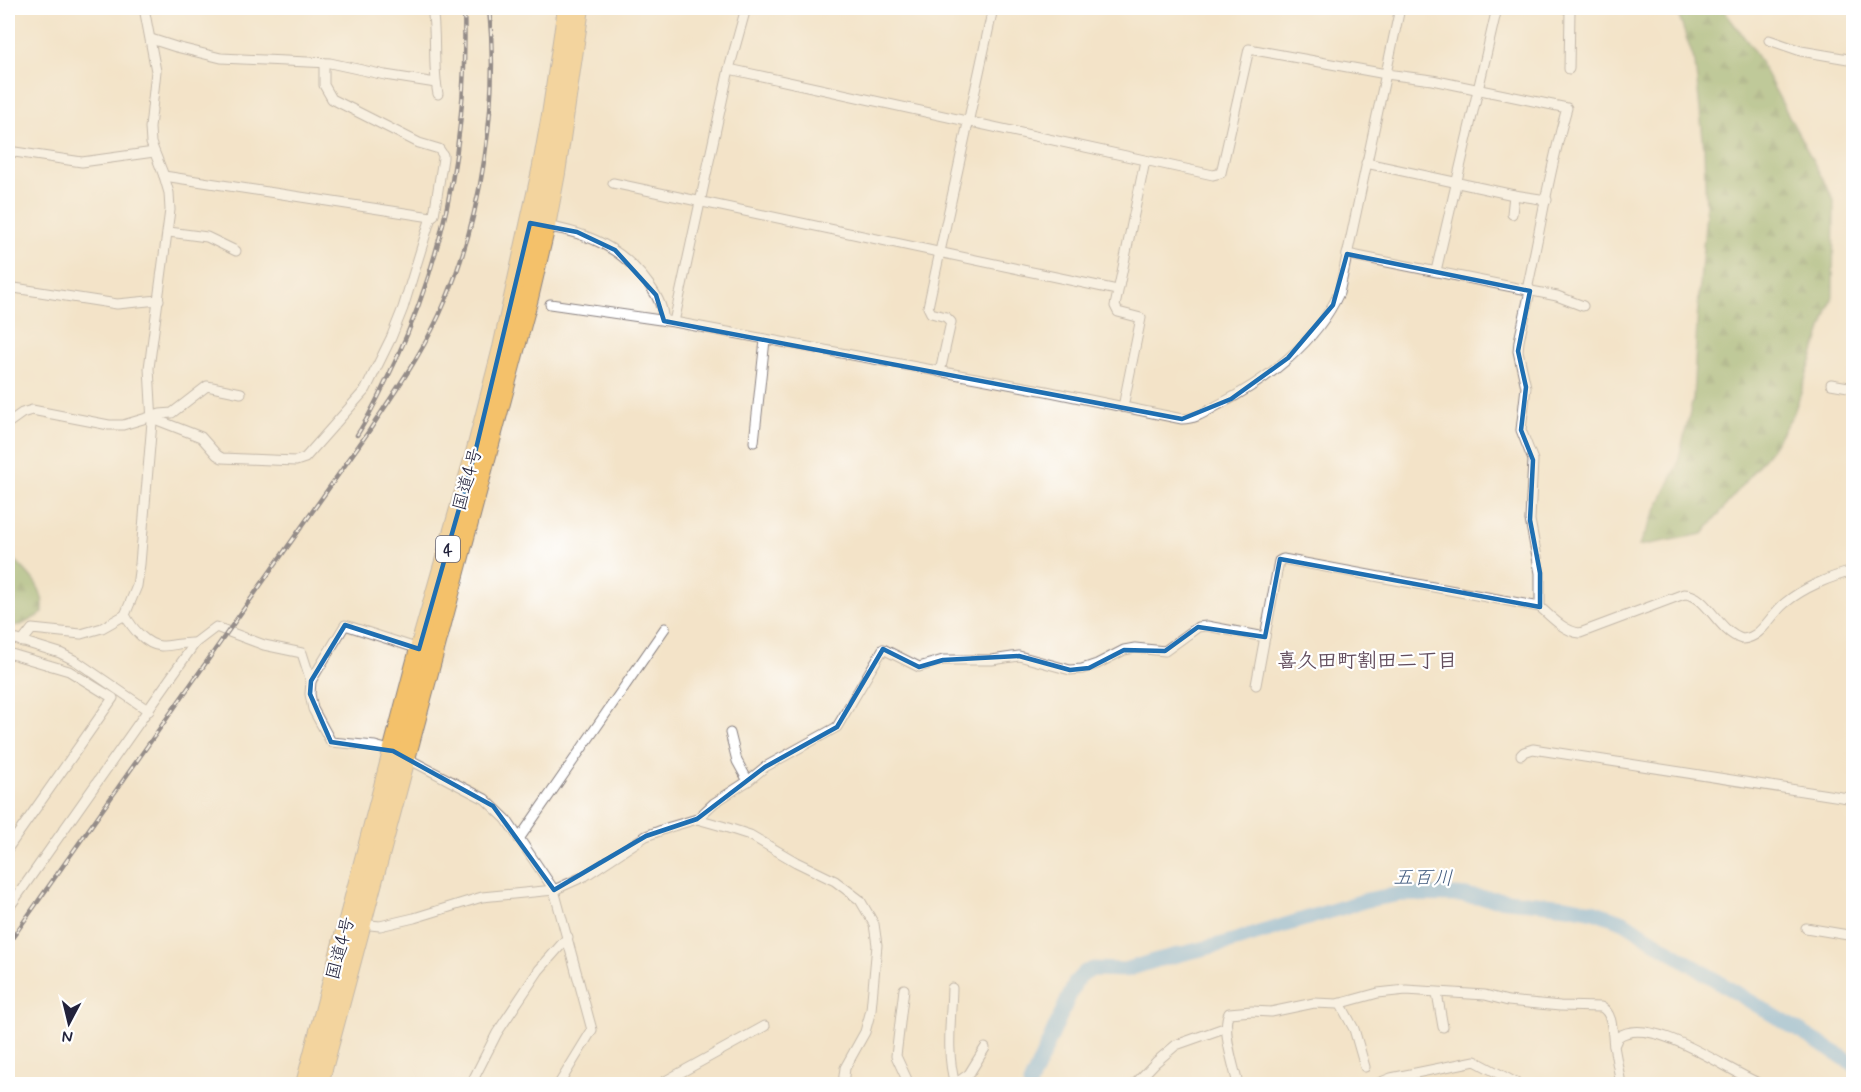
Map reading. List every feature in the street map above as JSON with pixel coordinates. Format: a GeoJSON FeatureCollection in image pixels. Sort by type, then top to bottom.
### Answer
{"type":"FeatureCollection","features":[{"type":"Feature","properties":{"kind":"highway","name":"国道4号"},"geometry":{"type":"LineString","coordinates":[[320,1084],[361,924],[400,754],[419,650],[475,453],[514,296],[538,225],[567,8]]}},
{"type":"Feature","properties":{"kind":"highway","name":"国道4号"},"geometry":{"type":"LineString","coordinates":[[305,1084],[513,361],[538,225],[565,117],[580,8]]}},
{"type":"Feature","properties":{"kind":"street"},"geometry":{"type":"LineString","coordinates":[[22,642],[32,629],[81,634],[102,628],[125,615],[137,586],[152,418],[149,368],[169,232],[170,210],[169,193],[151,143],[150,128],[156,79],[144,8]]}},
{"type":"Feature","properties":{"kind":"street"},"geometry":{"type":"LineString","coordinates":[[432,8],[435,24],[438,94]]}},
{"type":"Feature","properties":{"kind":"street"},"geometry":{"type":"LineString","coordinates":[[674,322],[729,69],[746,8]]}},
{"type":"Feature","properties":{"kind":"street"},"geometry":{"type":"LineString","coordinates":[[940,372],[951,322],[946,317],[931,313],[928,307],[993,8]]}},
{"type":"Feature","properties":{"kind":"street"},"geometry":{"type":"LineString","coordinates":[[550,304],[663,320],[1182,419],[1192,418],[1231,399],[1273,372],[1307,339],[1333,305],[1347,254],[1400,8]]}},
{"type":"Feature","properties":{"kind":"street"},"geometry":{"type":"LineString","coordinates":[[1436,271],[1497,8]]}},
{"type":"Feature","properties":{"kind":"street"},"geometry":{"type":"LineString","coordinates":[[1564,8],[1570,10],[1569,69]]}},
{"type":"Feature","properties":{"kind":"street"},"geometry":{"type":"LineString","coordinates":[[151,39],[221,58],[344,65],[385,75],[436,83]]}},
{"type":"Feature","properties":{"kind":"street"},"geometry":{"type":"LineString","coordinates":[[1769,39],[1801,51],[1854,60]]}},
{"type":"Feature","properties":{"kind":"street"},"geometry":{"type":"LineString","coordinates":[[729,69],[1213,175],[1221,173],[1249,49],[1432,80],[1567,108],[1554,153],[1547,200],[1528,285],[1530,291],[1518,351],[1526,387],[1521,430],[1533,460],[1530,520],[1540,573],[1540,607]]}},
{"type":"Feature","properties":{"kind":"street"},"geometry":{"type":"LineString","coordinates":[[152,418],[201,437],[222,458],[296,461],[306,458],[366,389],[391,339],[431,217],[434,215],[443,158],[439,149],[419,143],[332,99],[324,85],[324,63]]}},
{"type":"Feature","properties":{"kind":"street"},"geometry":{"type":"LineString","coordinates":[[8,151],[82,162],[154,152]]}},
{"type":"Feature","properties":{"kind":"street"},"geometry":{"type":"LineString","coordinates":[[1123,407],[1141,318],[1116,310],[1114,306],[1146,161]]}},
{"type":"Feature","properties":{"kind":"street"},"geometry":{"type":"LineString","coordinates":[[1366,163],[1547,200]]}},
{"type":"Feature","properties":{"kind":"street"},"geometry":{"type":"LineString","coordinates":[[164,176],[431,217]]}},
{"type":"Feature","properties":{"kind":"street"},"geometry":{"type":"LineString","coordinates":[[613,183],[1117,290]]}},
{"type":"Feature","properties":{"kind":"street"},"geometry":{"type":"LineString","coordinates":[[1512,214],[1514,195]]}},
{"type":"Feature","properties":{"kind":"street"},"geometry":{"type":"LineString","coordinates":[[538,225],[577,232],[615,250],[629,260],[656,295],[663,310],[663,320]]}},
{"type":"Feature","properties":{"kind":"street"},"geometry":{"type":"LineString","coordinates":[[169,232],[207,237],[237,251]]}},
{"type":"Feature","properties":{"kind":"street"},"geometry":{"type":"LineString","coordinates":[[1347,254],[1557,296],[1583,306]]}},
{"type":"Feature","properties":{"kind":"street"},"geometry":{"type":"LineString","coordinates":[[8,287],[117,304],[159,300]]}},
{"type":"Feature","properties":{"kind":"street"},"geometry":{"type":"LineString","coordinates":[[754,442],[765,340]]}},
{"type":"Feature","properties":{"kind":"street"},"geometry":{"type":"LineString","coordinates":[[1831,384],[1854,387]]}},
{"type":"Feature","properties":{"kind":"street"},"geometry":{"type":"LineString","coordinates":[[8,423],[22,413],[32,410],[109,426],[123,425],[178,410],[207,386],[241,393]]}},
{"type":"Feature","properties":{"kind":"street"},"geometry":{"type":"LineString","coordinates":[[1256,686],[1280,561],[1283,560],[1540,607],[1566,629],[1580,633],[1689,594],[1697,596],[1724,629],[1738,638],[1745,639],[1756,635],[1785,603],[1832,578],[1854,571]]}},
{"type":"Feature","properties":{"kind":"street"},"geometry":{"type":"LineString","coordinates":[[125,615],[136,631],[155,645],[195,643]]}},
{"type":"Feature","properties":{"kind":"street"},"geometry":{"type":"LineString","coordinates":[[311,681],[345,625],[419,650]]}},
{"type":"Feature","properties":{"kind":"street"},"geometry":{"type":"LineString","coordinates":[[361,924],[380,926],[482,897],[554,890],[585,876],[646,836],[697,819],[714,803],[765,767],[837,727],[883,650],[918,667],[943,660],[992,660],[1020,656],[1070,670],[1089,668],[1124,650],[1135,648],[1165,651],[1198,627],[1207,626],[1265,637]]}},
{"type":"Feature","properties":{"kind":"street"},"geometry":{"type":"LineString","coordinates":[[8,909],[195,643],[216,627],[264,645],[298,650],[302,653],[311,681],[310,694],[313,709],[331,742],[375,746],[400,754],[485,799],[506,819],[554,890],[592,1030],[559,1084]]}},
{"type":"Feature","properties":{"kind":"street"},"geometry":{"type":"LineString","coordinates":[[519,839],[665,628]]}},
{"type":"Feature","properties":{"kind":"street"},"geometry":{"type":"LineString","coordinates":[[8,637],[60,653],[76,661],[116,694]]}},
{"type":"Feature","properties":{"kind":"street"},"geometry":{"type":"LineString","coordinates":[[8,653],[69,671],[149,711]]}},
{"type":"Feature","properties":{"kind":"street"},"geometry":{"type":"LineString","coordinates":[[8,848],[116,694]]}},
{"type":"Feature","properties":{"kind":"street"},"geometry":{"type":"LineString","coordinates":[[730,733],[737,761],[748,781]]}},
{"type":"Feature","properties":{"kind":"street"},"geometry":{"type":"LineString","coordinates":[[1521,755],[1533,749],[1854,799]]}},
{"type":"Feature","properties":{"kind":"street"},"geometry":{"type":"LineString","coordinates":[[697,819],[750,835],[796,862],[835,881],[853,893],[867,910],[876,932],[873,997],[865,1032],[845,1068],[842,1083]]}},
{"type":"Feature","properties":{"kind":"street"},"geometry":{"type":"LineString","coordinates":[[1806,928],[1854,936]]}},
{"type":"Feature","properties":{"kind":"street"},"geometry":{"type":"LineString","coordinates":[[471,1084],[497,1033],[533,979],[568,937]]}},
{"type":"Feature","properties":{"kind":"street"},"geometry":{"type":"LineString","coordinates":[[904,988],[896,1056],[909,1084]]}},
{"type":"Feature","properties":{"kind":"street"},"geometry":{"type":"LineString","coordinates":[[952,988],[950,1037],[952,1073],[955,1084],[969,1074],[985,1048]]}},
{"type":"Feature","properties":{"kind":"street"},"geometry":{"type":"LineString","coordinates":[[1238,1084],[1227,1027],[1229,1013],[1271,1011],[1314,1003],[1340,1004],[1391,991],[1485,995],[1508,1001],[1606,1009],[1609,1014],[1621,1084]]}},
{"type":"Feature","properties":{"kind":"street"},"geometry":{"type":"LineString","coordinates":[[1437,993],[1443,1027]]}},
{"type":"Feature","properties":{"kind":"street"},"geometry":{"type":"LineString","coordinates":[[1340,1004],[1354,1029],[1365,1067]]}},
{"type":"Feature","properties":{"kind":"street"},"geometry":{"type":"LineString","coordinates":[[660,1084],[765,1026]]}},
{"type":"Feature","properties":{"kind":"street"},"geometry":{"type":"LineString","coordinates":[[1135,1084],[1155,1062],[1176,1045],[1227,1027]]}},
{"type":"Feature","properties":{"kind":"street"},"geometry":{"type":"LineString","coordinates":[[1614,1046],[1618,1037],[1630,1032],[1664,1038],[1698,1050],[1761,1084]]}},
{"type":"Feature","properties":{"kind":"street"},"geometry":{"type":"LineString","coordinates":[[1376,1084],[1391,1078],[1475,1061],[1518,1084]]}},
{"type":"Feature","properties":{"kind":"highlighted area"},"geometry":{"type":"Polygon","coordinates":[[[530,223],[577,232],[615,250],[656,295],[664,321],[1182,419],[1231,399],[1288,358],[1333,305],[1347,254],[1530,291],[1518,351],[1526,387],[1521,430],[1533,460],[1530,520],[1540,573],[1540,607],[1280,559],[1265,637],[1198,627],[1165,651],[1124,650],[1089,668],[1070,670],[1019,656],[943,660],[919,667],[883,649],[837,727],[765,767],[697,819],[646,836],[554,890],[493,806],[393,751],[331,742],[310,694],[311,681],[345,625],[419,649],[475,453],[530,223]]]}},
{"type":"Feature","properties":{"kind":"green space"},"geometry":{"type":"Polygon","coordinates":[[[1676,8],[1722,8],[1753,49],[1834,200],[1833,296],[1794,413],[1772,448],[1703,534],[1639,546],[1677,466],[1693,399],[1706,212],[1704,148],[1695,63],[1676,8]]]}},
{"type":"Feature","properties":{"kind":"green space"},"geometry":{"type":"Polygon","coordinates":[[[8,553],[38,586],[43,603],[43,613],[21,625],[8,626],[8,553]]]}},
{"type":"Feature","properties":{"kind":"waterway","name":"五百川"},"geometry":{"type":"LineString","coordinates":[[1030,1084],[1076,981],[1085,972],[1093,969],[1125,970],[1226,943],[1367,900],[1400,894],[1457,895],[1567,906],[1593,911],[1624,922],[1854,1064]]}},
{"type":"Feature","properties":{"kind":"railway"},"geometry":{"type":"LineString","coordinates":[[357,435],[382,390],[413,320],[441,233],[458,145],[464,54],[464,8]]}},
{"type":"Feature","properties":{"kind":"railway"},"geometry":{"type":"LineString","coordinates":[[8,944],[369,431],[429,336],[458,268],[469,233],[485,158],[492,81],[489,8]]}},
{"type":"Feature","properties":{"kind":"district","name":"喜久田町割田二丁目"},"geometry":{"type":"Point","coordinates":[1367,660]}}]}
